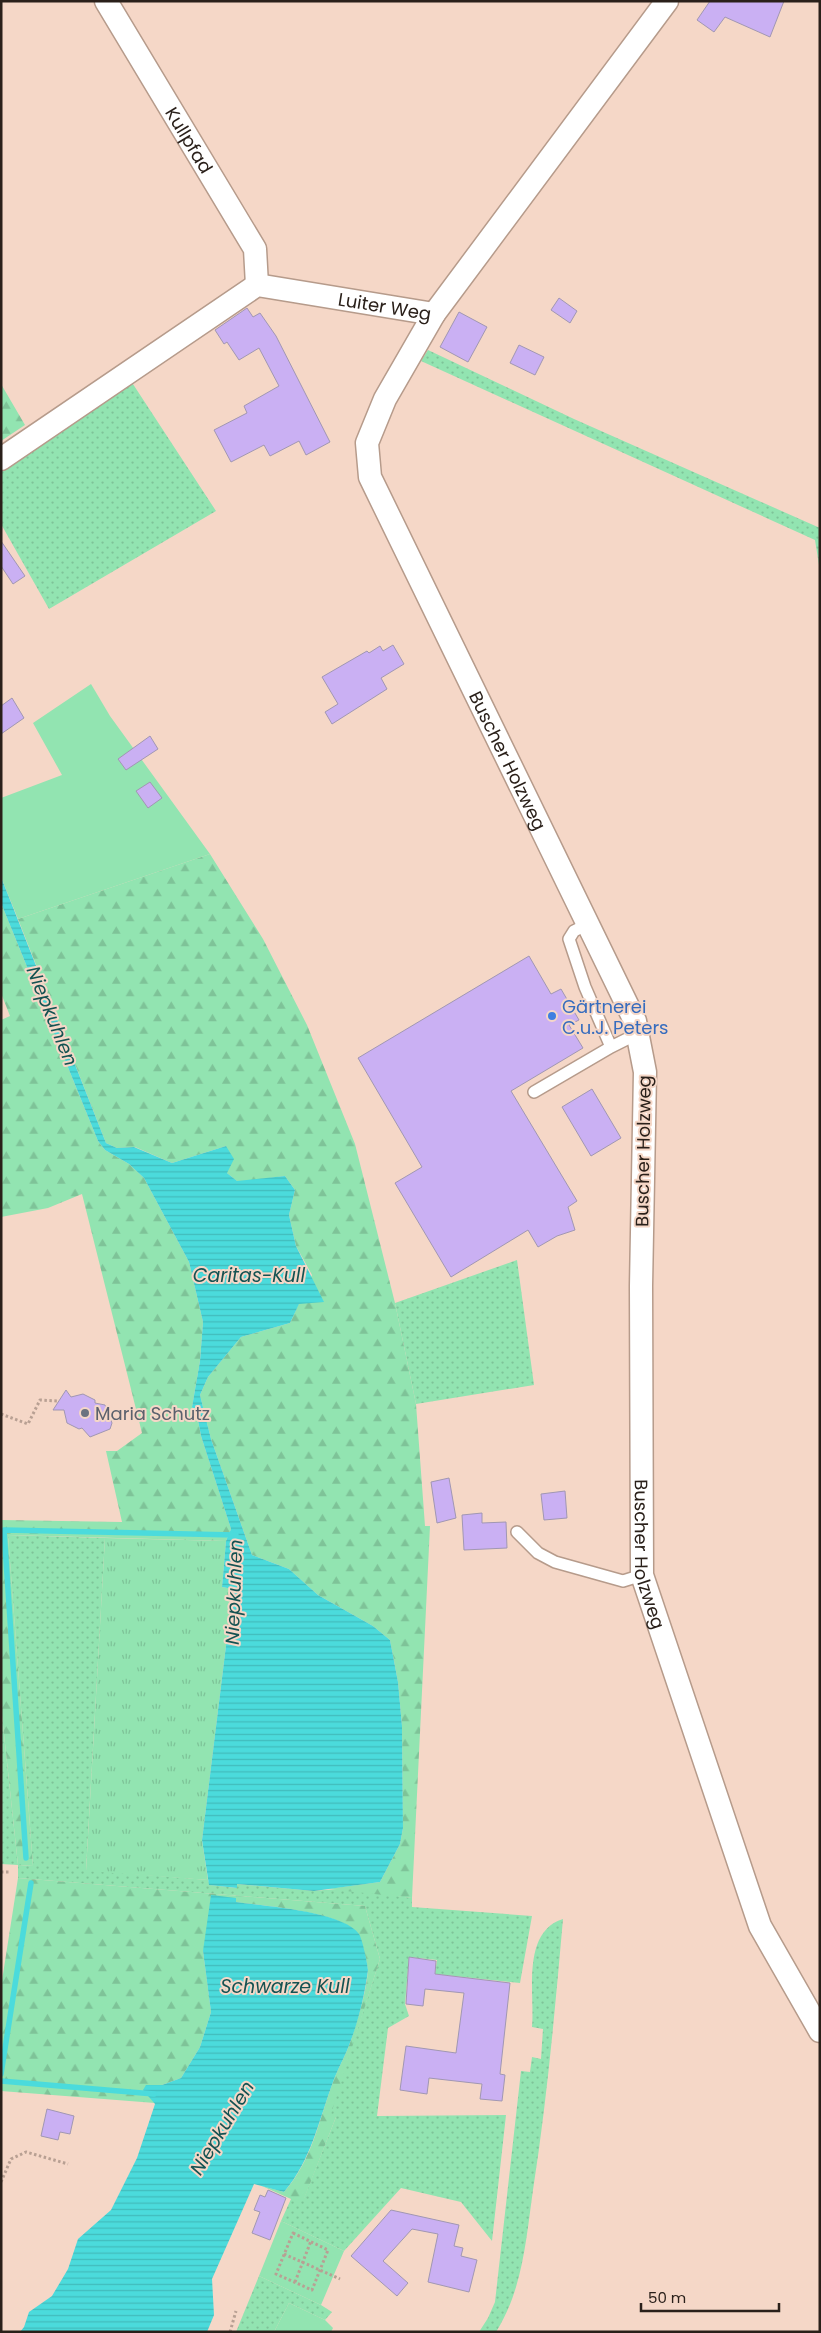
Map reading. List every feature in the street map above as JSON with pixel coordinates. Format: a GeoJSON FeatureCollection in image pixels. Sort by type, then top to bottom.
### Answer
{"type":"FeatureCollection","features":[{"type":"Feature","properties":{"kind":"street","name":"Kullpfad"},"geometry":{"type":"LineString","coordinates":[[106,1],[256,249],[257,285]]}},
{"type":"Feature","properties":{"kind":"street","name":"Luiter Weg"},"geometry":{"type":"LineString","coordinates":[[257,285],[434,314],[667,1]]}},
{"type":"Feature","properties":{"kind":"street"},"geometry":{"type":"LineString","coordinates":[[1,460],[257,285]]}},
{"type":"Feature","properties":{"kind":"street","name":"Buscher Holzweg"},"geometry":{"type":"LineString","coordinates":[[434,314],[385,399],[367,443],[370,477],[384,510],[635,1021],[645,1072],[642,1286],[642,1575],[760,1926],[820,2031]]}},
{"type":"Feature","properties":{"kind":"lane"},"geometry":{"type":"LineString","coordinates":[[588,924],[574,930],[569,939],[589,996],[611,1047]]}},
{"type":"Feature","properties":{"kind":"lane"},"geometry":{"type":"LineString","coordinates":[[534,1092],[637,1034]]}},
{"type":"Feature","properties":{"kind":"lane"},"geometry":{"type":"LineString","coordinates":[[517,1532],[538,1553],[555,1562],[623,1581],[642,1575]]}},
{"type":"Feature","properties":{"kind":"path"},"geometry":{"type":"LineString","coordinates":[[1,1414],[28,1424],[40,1400],[58,1401]]}},
{"type":"Feature","properties":{"kind":"path"},"geometry":{"type":"LineString","coordinates":[[1,1872],[10,1872]]}},
{"type":"Feature","properties":{"kind":"path"},"geometry":{"type":"LineString","coordinates":[[1,2182],[10,2159],[26,2152],[68,2164]]}},
{"type":"Feature","properties":{"kind":"path"},"geometry":{"type":"LineString","coordinates":[[293,2233],[328,2250],[312,2290],[276,2274],[284,2254],[293,2233]]}},
{"type":"Feature","properties":{"kind":"path"},"geometry":{"type":"LineString","coordinates":[[295,2282],[311,2242]]}},
{"type":"Feature","properties":{"kind":"path"},"geometry":{"type":"LineString","coordinates":[[284,2254],[340,2279]]}},
{"type":"Feature","properties":{"kind":"path"},"geometry":{"type":"LineString","coordinates":[[230,2332],[236,2312]]}},
{"type":"Feature","properties":{"kind":"green space"},"geometry":{"type":"Polygon","coordinates":[[[428,350],[574,419],[820,528],[820,571],[815,540],[421,361],[428,350]]]}},
{"type":"Feature","properties":{"kind":"green space"},"geometry":{"type":"Polygon","coordinates":[[[129,378],[216,511],[49,609],[1,524],[1,467],[129,378]]]}},
{"type":"Feature","properties":{"kind":"green space"},"geometry":{"type":"Polygon","coordinates":[[[1,384],[25,425],[1,441],[1,384]]]}},
{"type":"Feature","properties":{"kind":"green space"},"geometry":{"type":"Polygon","coordinates":[[[91,684],[110,716],[210,854],[18,919],[1,877],[1,798],[62,775],[33,723],[91,684]]]}},
{"type":"Feature","properties":{"kind":"green space"},"geometry":{"type":"Polygon","coordinates":[[[210,854],[263,939],[307,1025],[355,1144],[395,1303],[416,1404],[425,1526],[430,1526],[412,1898],[327,1889],[380,1882],[400,1844],[403,1828],[402,1726],[398,1682],[390,1640],[373,1626],[318,1595],[289,1569],[252,1555],[211,1439],[200,1395],[208,1377],[241,1337],[290,1323],[312,1275],[296,1246],[289,1215],[295,1190],[285,1176],[238,1182],[227,1173],[226,1146],[172,1163],[135,1147],[117,1148],[106,1143],[18,919],[210,854]]]}},
{"type":"Feature","properties":{"kind":"green space"},"geometry":{"type":"Polygon","coordinates":[[[1,903],[98,1141],[105,1150],[129,1164],[144,1178],[189,1262],[203,1322],[200,1361],[192,1407],[197,1415],[201,1436],[231,1529],[226,1541],[8,1535],[33,1866],[18,1865],[1,1706],[1,1520],[122,1522],[106,1451],[117,1451],[142,1433],[82,1194],[48,1208],[1,1217],[1,1020],[10,1016],[1,993],[1,903]]]}},
{"type":"Feature","properties":{"kind":"green space"},"geometry":{"type":"Polygon","coordinates":[[[517,1260],[534,1385],[416,1404],[395,1303],[517,1260]]]}},
{"type":"Feature","properties":{"kind":"green space"},"geometry":{"type":"Polygon","coordinates":[[[8,1535],[105,1538],[86,1870],[208,1880],[210,1885],[236,1888],[237,1884],[314,1891],[363,1892],[412,1898],[412,1907],[532,1916],[520,1983],[435,1974],[437,1960],[409,1957],[405,2004],[409,2016],[388,2028],[377,2116],[506,2115],[492,2241],[461,2202],[401,2188],[344,2251],[281,2221],[291,2199],[304,2198],[336,2117],[329,2117],[380,1959],[365,1906],[18,1878],[18,1865],[33,1866],[8,1535]]]}},
{"type":"Feature","properties":{"kind":"green space"},"geometry":{"type":"Polygon","coordinates":[[[105,1538],[226,1541],[222,1587],[233,1589],[202,1840],[208,1880],[86,1871],[105,1538]]]}},
{"type":"Feature","properties":{"kind":"green space"},"geometry":{"type":"Polygon","coordinates":[[[1,1706],[18,1865],[1,1864],[1,1706]]]}},
{"type":"Feature","properties":{"kind":"green space"},"geometry":{"type":"Polygon","coordinates":[[[18,1878],[365,1906],[380,1959],[330,2117],[336,2117],[304,2199],[291,2199],[262,2186],[284,2192],[294,2180],[314,2140],[333,2082],[351,2040],[364,1997],[368,1970],[358,1934],[349,1926],[336,1920],[301,1911],[235,1902],[236,1898],[203,1951],[211,2012],[200,2047],[181,2078],[162,2085],[146,2085],[155,2103],[1,2091],[1,1987],[18,1878]]]}},
{"type":"Feature","properties":{"kind":"green space"},"geometry":{"type":"Polygon","coordinates":[[[563,1919],[547,2089],[522,2263],[512,2299],[496,2332],[479,2332],[495,2302],[521,2071],[530,2072],[532,2057],[541,2059],[543,2029],[532,2027],[532,1982],[536,1950],[541,1937],[550,1926],[563,1919]]]}},
{"type":"Feature","properties":{"kind":"green space"},"geometry":{"type":"Polygon","coordinates":[[[281,2221],[344,2251],[321,2305],[259,2276],[281,2221]]]}},
{"type":"Feature","properties":{"kind":"green space"},"geometry":{"type":"Polygon","coordinates":[[[259,2276],[332,2312],[325,2320],[289,2303],[274,2332],[236,2332],[259,2276]]]}},
{"type":"Feature","properties":{"kind":"green space"},"geometry":{"type":"Polygon","coordinates":[[[289,2303],[325,2320],[333,2328],[331,2332],[274,2332],[289,2303]]]}},
{"type":"Feature","properties":{"kind":"water"},"geometry":{"type":"Polygon","coordinates":[[[1,877],[106,1143],[117,1148],[134,1147],[172,1163],[226,1146],[234,1159],[227,1173],[237,1181],[285,1176],[295,1190],[289,1215],[296,1246],[324,1302],[299,1304],[290,1323],[241,1337],[208,1377],[200,1395],[211,1439],[252,1555],[289,1569],[318,1595],[373,1626],[390,1640],[398,1682],[402,1726],[403,1828],[400,1844],[380,1882],[314,1891],[237,1884],[237,1888],[209,1885],[202,1840],[233,1589],[222,1587],[226,1541],[231,1529],[201,1436],[197,1415],[192,1407],[200,1361],[203,1322],[189,1262],[144,1178],[129,1164],[105,1150],[98,1141],[1,903],[1,877]]]}},
{"type":"Feature","properties":{"kind":"water","name":"Schwarze Kull"},"geometry":{"type":"Polygon","coordinates":[[[211,1895],[236,1898],[236,1902],[320,1915],[350,1926],[360,1936],[368,1970],[357,2023],[333,2082],[308,2154],[284,2192],[254,2184],[212,2279],[214,2315],[207,2332],[20,2332],[24,2327],[29,2312],[52,2296],[68,2269],[78,2239],[111,2210],[137,2158],[155,2104],[143,2090],[146,2085],[162,2085],[181,2078],[200,2047],[211,2012],[203,1951],[211,1895]]]}},
{"type":"Feature","properties":{"kind":"building"},"geometry":{"type":"Polygon","coordinates":[[[710,1],[784,1],[770,37],[725,17],[714,32],[697,20],[710,1]]]}},
{"type":"Feature","properties":{"kind":"building"},"geometry":{"type":"Polygon","coordinates":[[[559,298],[577,311],[570,323],[551,310],[559,298]]]}},
{"type":"Feature","properties":{"kind":"building"},"geometry":{"type":"Polygon","coordinates":[[[247,308],[253,317],[260,313],[276,336],[330,442],[306,455],[299,441],[270,456],[264,445],[231,462],[214,430],[247,413],[244,406],[279,386],[259,348],[239,360],[227,342],[224,344],[215,330],[247,308]]]}},
{"type":"Feature","properties":{"kind":"building"},"geometry":{"type":"Polygon","coordinates":[[[459,312],[487,327],[468,362],[440,347],[459,312]]]}},
{"type":"Feature","properties":{"kind":"building"},"geometry":{"type":"Polygon","coordinates":[[[519,345],[544,357],[535,375],[510,363],[519,345]]]}},
{"type":"Feature","properties":{"kind":"building"},"geometry":{"type":"Polygon","coordinates":[[[1,541],[25,576],[13,584],[1,566],[1,541]]]}},
{"type":"Feature","properties":{"kind":"building"},"geometry":{"type":"Polygon","coordinates":[[[393,645],[404,664],[381,678],[387,689],[332,724],[325,712],[338,704],[322,677],[367,651],[369,653],[380,646],[383,651],[393,645]]]}},
{"type":"Feature","properties":{"kind":"building"},"geometry":{"type":"Polygon","coordinates":[[[12,698],[24,718],[1,734],[1,706],[12,698]]]}},
{"type":"Feature","properties":{"kind":"building"},"geometry":{"type":"Polygon","coordinates":[[[150,736],[158,749],[126,770],[118,759],[150,736]]]}},
{"type":"Feature","properties":{"kind":"building"},"geometry":{"type":"Polygon","coordinates":[[[150,782],[162,798],[148,808],[136,791],[150,782]]]}},
{"type":"Feature","properties":{"kind":"building"},"geometry":{"type":"Polygon","coordinates":[[[529,956],[551,994],[561,989],[579,1020],[569,1025],[583,1048],[511,1091],[577,1201],[568,1207],[575,1230],[557,1236],[538,1247],[528,1230],[451,1277],[395,1183],[422,1167],[358,1058],[529,956]]]}},
{"type":"Feature","properties":{"kind":"building"},"geometry":{"type":"Polygon","coordinates":[[[592,1089],[621,1138],[591,1156],[562,1107],[592,1089]]]}},
{"type":"Feature","properties":{"kind":"building","name":"Maria Schutz"},"geometry":{"type":"Polygon","coordinates":[[[66,1390],[71,1397],[83,1394],[95,1400],[95,1403],[105,1405],[112,1423],[110,1429],[90,1437],[82,1428],[79,1429],[67,1423],[64,1410],[53,1410],[66,1390]]]}},
{"type":"Feature","properties":{"kind":"building"},"geometry":{"type":"Polygon","coordinates":[[[449,1478],[456,1518],[437,1523],[431,1482],[449,1478]]]}},
{"type":"Feature","properties":{"kind":"building"},"geometry":{"type":"Polygon","coordinates":[[[565,1491],[567,1518],[544,1520],[541,1494],[565,1491]]]}},
{"type":"Feature","properties":{"kind":"building"},"geometry":{"type":"Polygon","coordinates":[[[482,1513],[482,1523],[506,1522],[507,1548],[464,1550],[462,1515],[482,1513]]]}},
{"type":"Feature","properties":{"kind":"building"},"geometry":{"type":"Polygon","coordinates":[[[409,1957],[436,1961],[435,1974],[510,1983],[500,2074],[505,2075],[502,2101],[480,2099],[482,2084],[429,2078],[427,2094],[400,2090],[406,2046],[456,2053],[464,1993],[425,1989],[423,2006],[406,2004],[409,1957]]]}},
{"type":"Feature","properties":{"kind":"building"},"geometry":{"type":"Polygon","coordinates":[[[47,2109],[74,2116],[70,2134],[60,2132],[58,2140],[41,2136],[47,2109]]]}},
{"type":"Feature","properties":{"kind":"building"},"geometry":{"type":"Polygon","coordinates":[[[268,2190],[286,2198],[270,2240],[252,2233],[260,2212],[254,2210],[260,2195],[265,2197],[268,2190]]]}},
{"type":"Feature","properties":{"kind":"building"},"geometry":{"type":"Polygon","coordinates":[[[391,2210],[459,2225],[454,2246],[463,2248],[461,2256],[477,2260],[469,2292],[428,2282],[438,2234],[412,2229],[383,2261],[408,2283],[397,2296],[351,2256],[391,2210]]]}},
{"type":"Feature","properties":{"kind":"waterway","name":"Niepkuhlen"},"geometry":{"type":"LineString","coordinates":[[26,1858],[4,1530],[236,1535]]}},
{"type":"Feature","properties":{"kind":"waterway"},"geometry":{"type":"LineString","coordinates":[[1,2074],[31,1883]]}},
{"type":"Feature","properties":{"kind":"waterway"},"geometry":{"type":"LineString","coordinates":[[1,2081],[154,2094]]}},
{"type":"Feature","properties":{"kind":"place","name":"Gärtnerei C.u.J. Peters"},"geometry":{"type":"Point","coordinates":[552,1016]}},
{"type":"Feature","properties":{"kind":"place","name":"Maria Schutz"},"geometry":{"type":"Point","coordinates":[85,1413]}},
{"type":"Feature","properties":{"kind":"water label","name":"Caritas-Kull"},"geometry":{"type":"Point","coordinates":[249,1275]}}]}
